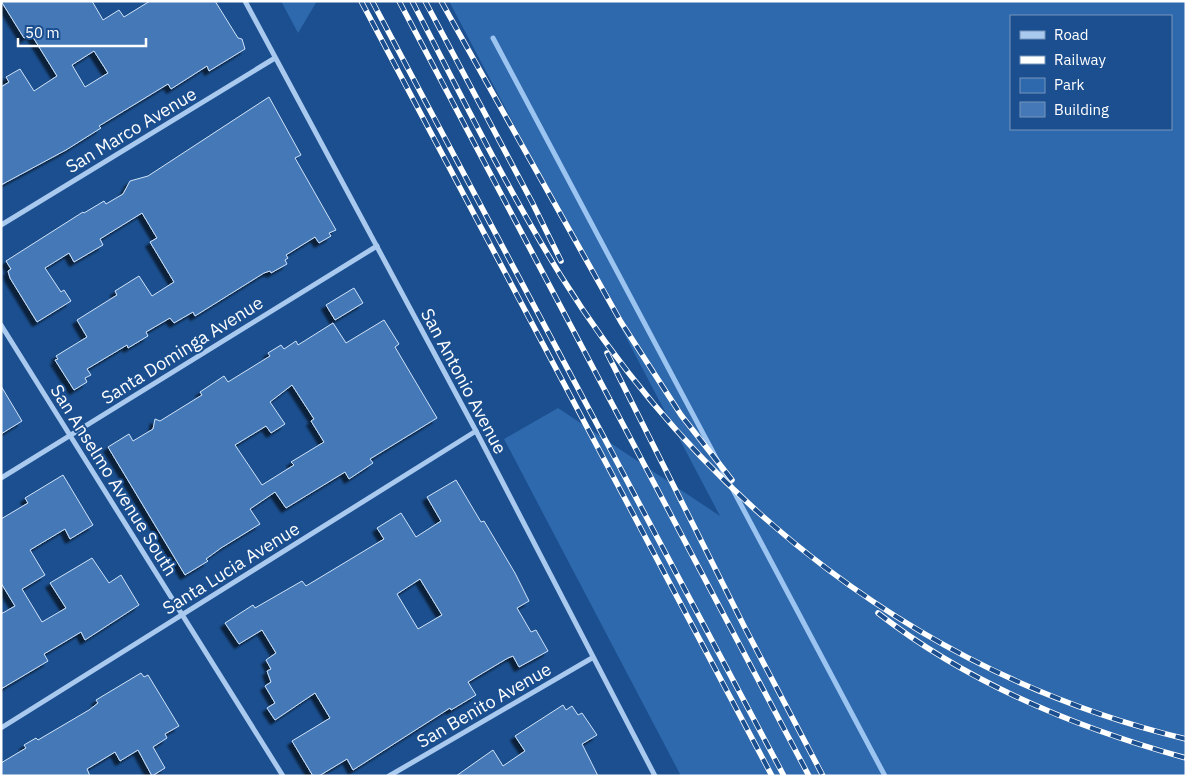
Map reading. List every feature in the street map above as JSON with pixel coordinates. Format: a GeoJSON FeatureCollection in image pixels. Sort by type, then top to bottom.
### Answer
{"type":"FeatureCollection","features":[{"type":"Feature","properties":{"kind":"street","name":"San Antonio Avenue"},"geometry":{"type":"LineString","coordinates":[[245,1],[476,431],[592,658],[655,776]]}},
{"type":"Feature","properties":{"kind":"street","name":"San Marco Avenue"},"geometry":{"type":"LineString","coordinates":[[1,225],[275,58]]}},
{"type":"Feature","properties":{"kind":"street","name":"Santa Dominga Avenue"},"geometry":{"type":"LineString","coordinates":[[1,478],[377,246]]}},
{"type":"Feature","properties":{"kind":"street","name":"San Anselmo Avenue South"},"geometry":{"type":"LineString","coordinates":[[1,325],[283,776]]}},
{"type":"Feature","properties":{"kind":"street","name":"Santa Lucia Avenue"},"geometry":{"type":"LineString","coordinates":[[1,728],[476,431]]}},
{"type":"Feature","properties":{"kind":"street","name":"San Benito Avenue"},"geometry":{"type":"LineString","coordinates":[[389,776],[592,658]]}},
{"type":"Feature","properties":{"kind":"green space"},"geometry":{"type":"Polygon","coordinates":[[[281,1],[317,1],[298,33],[281,1]]]}},
{"type":"Feature","properties":{"kind":"green space"},"geometry":{"type":"Polygon","coordinates":[[[449,1],[1186,1],[1186,776],[681,776],[504,439],[558,408],[720,516],[449,1]]]}},
{"type":"Feature","properties":{"kind":"building"},"geometry":{"type":"Polygon","coordinates":[[[1,1],[92,1],[103,20],[119,10],[124,17],[150,1],[215,1],[238,38],[242,39],[245,49],[209,71],[207,66],[171,89],[168,84],[99,126],[101,128],[66,150],[1,185],[1,87],[9,82],[6,77],[20,69],[34,91],[57,76],[31,34],[24,38],[1,1]],[[94,51],[72,65],[85,87],[108,73],[94,51]]]}},
{"type":"Feature","properties":{"kind":"building"},"geometry":{"type":"Polygon","coordinates":[[[269,97],[301,155],[295,158],[336,230],[329,233],[331,236],[319,243],[315,237],[286,255],[288,258],[285,260],[287,264],[271,273],[270,271],[264,273],[195,316],[193,312],[174,323],[170,318],[146,332],[148,336],[128,348],[127,345],[87,369],[91,375],[85,378],[87,382],[74,390],[55,360],[58,359],[56,356],[87,337],[77,320],[117,295],[115,291],[139,276],[152,296],[174,282],[150,242],[157,238],[142,213],[100,239],[103,245],[74,262],[69,253],[45,268],[61,292],[64,290],[71,301],[37,322],[10,278],[8,271],[11,269],[6,261],[83,212],[104,201],[106,204],[123,194],[130,181],[148,176],[269,97]]]}},
{"type":"Feature","properties":{"kind":"building"},"geometry":{"type":"Polygon","coordinates":[[[354,288],[363,303],[335,320],[326,305],[354,288]]]}},
{"type":"Feature","properties":{"kind":"building"},"geometry":{"type":"Polygon","coordinates":[[[384,320],[399,344],[395,347],[437,418],[370,459],[373,463],[349,479],[345,472],[286,508],[275,492],[250,509],[260,524],[221,548],[206,559],[208,561],[185,575],[108,447],[129,434],[133,441],[153,429],[155,419],[160,421],[202,395],[200,392],[224,376],[228,382],[270,356],[268,353],[281,345],[284,349],[296,341],[298,345],[333,323],[346,343],[384,320]],[[292,385],[270,402],[285,424],[271,433],[266,426],[235,445],[262,485],[294,465],[291,462],[324,442],[311,421],[314,419],[292,385]]]}},
{"type":"Feature","properties":{"kind":"building"},"geometry":{"type":"Polygon","coordinates":[[[1,386],[22,421],[1,434],[1,386]]]}},
{"type":"Feature","properties":{"kind":"building"},"geometry":{"type":"Polygon","coordinates":[[[63,475],[93,525],[70,539],[65,529],[30,550],[45,575],[22,589],[42,622],[66,608],[50,583],[92,558],[109,583],[121,575],[139,605],[85,640],[81,632],[44,654],[48,661],[1,689],[1,614],[15,606],[1,583],[1,519],[28,503],[25,498],[63,475]]]}},
{"type":"Feature","properties":{"kind":"building"},"geometry":{"type":"Polygon","coordinates":[[[456,480],[481,522],[484,521],[515,573],[529,601],[517,608],[531,632],[536,630],[548,651],[519,667],[513,656],[481,674],[468,682],[476,695],[451,710],[450,708],[353,770],[347,759],[319,776],[313,776],[292,741],[330,718],[315,693],[275,720],[267,708],[275,703],[265,686],[271,682],[267,671],[271,669],[266,660],[276,653],[262,630],[239,644],[225,623],[253,605],[255,608],[302,581],[306,586],[384,539],[377,528],[401,513],[416,537],[441,521],[427,497],[456,480]],[[420,579],[397,594],[418,629],[442,615],[420,579]]]}},
{"type":"Feature","properties":{"kind":"building"},"geometry":{"type":"Polygon","coordinates":[[[141,673],[144,677],[148,675],[179,726],[165,734],[167,738],[153,747],[165,768],[152,776],[138,750],[120,761],[115,752],[87,769],[90,776],[1,776],[1,763],[26,748],[24,745],[36,738],[38,740],[89,710],[98,703],[96,700],[141,673]]]}},
{"type":"Feature","properties":{"kind":"building"},"geometry":{"type":"Polygon","coordinates":[[[563,705],[566,710],[572,706],[578,715],[582,713],[597,735],[582,744],[598,776],[456,776],[493,750],[503,766],[525,751],[515,736],[563,705]]]}},
{"type":"Feature","properties":{"kind":"waterway"},"geometry":{"type":"LineString","coordinates":[[493,38],[885,776]]}},
{"type":"Feature","properties":{"kind":"railway"},"geometry":{"type":"LineString","coordinates":[[361,1],[772,776]]}},
{"type":"Feature","properties":{"kind":"railway"},"geometry":{"type":"LineString","coordinates":[[372,1],[784,776]]}},
{"type":"Feature","properties":{"kind":"railway"},"geometry":{"type":"LineString","coordinates":[[399,1],[809,776]]}},
{"type":"Feature","properties":{"kind":"railway"},"geometry":{"type":"LineString","coordinates":[[412,1],[502,174],[561,276],[618,359],[682,436],[752,506],[828,569],[909,625],[997,672],[1089,710],[1186,739]]}},
{"type":"Feature","properties":{"kind":"railway"},"geometry":{"type":"LineString","coordinates":[[425,1],[532,202],[561,261]]}},
{"type":"Feature","properties":{"kind":"railway"},"geometry":{"type":"LineString","coordinates":[[441,1],[621,322],[681,415],[732,480]]}},
{"type":"Feature","properties":{"kind":"railway"},"geometry":{"type":"LineString","coordinates":[[607,353],[744,626],[823,776]]}},
{"type":"Feature","properties":{"kind":"railway"},"geometry":{"type":"LineString","coordinates":[[878,613],[949,661],[986,682],[1024,700],[1104,733],[1186,758]]}}]}
